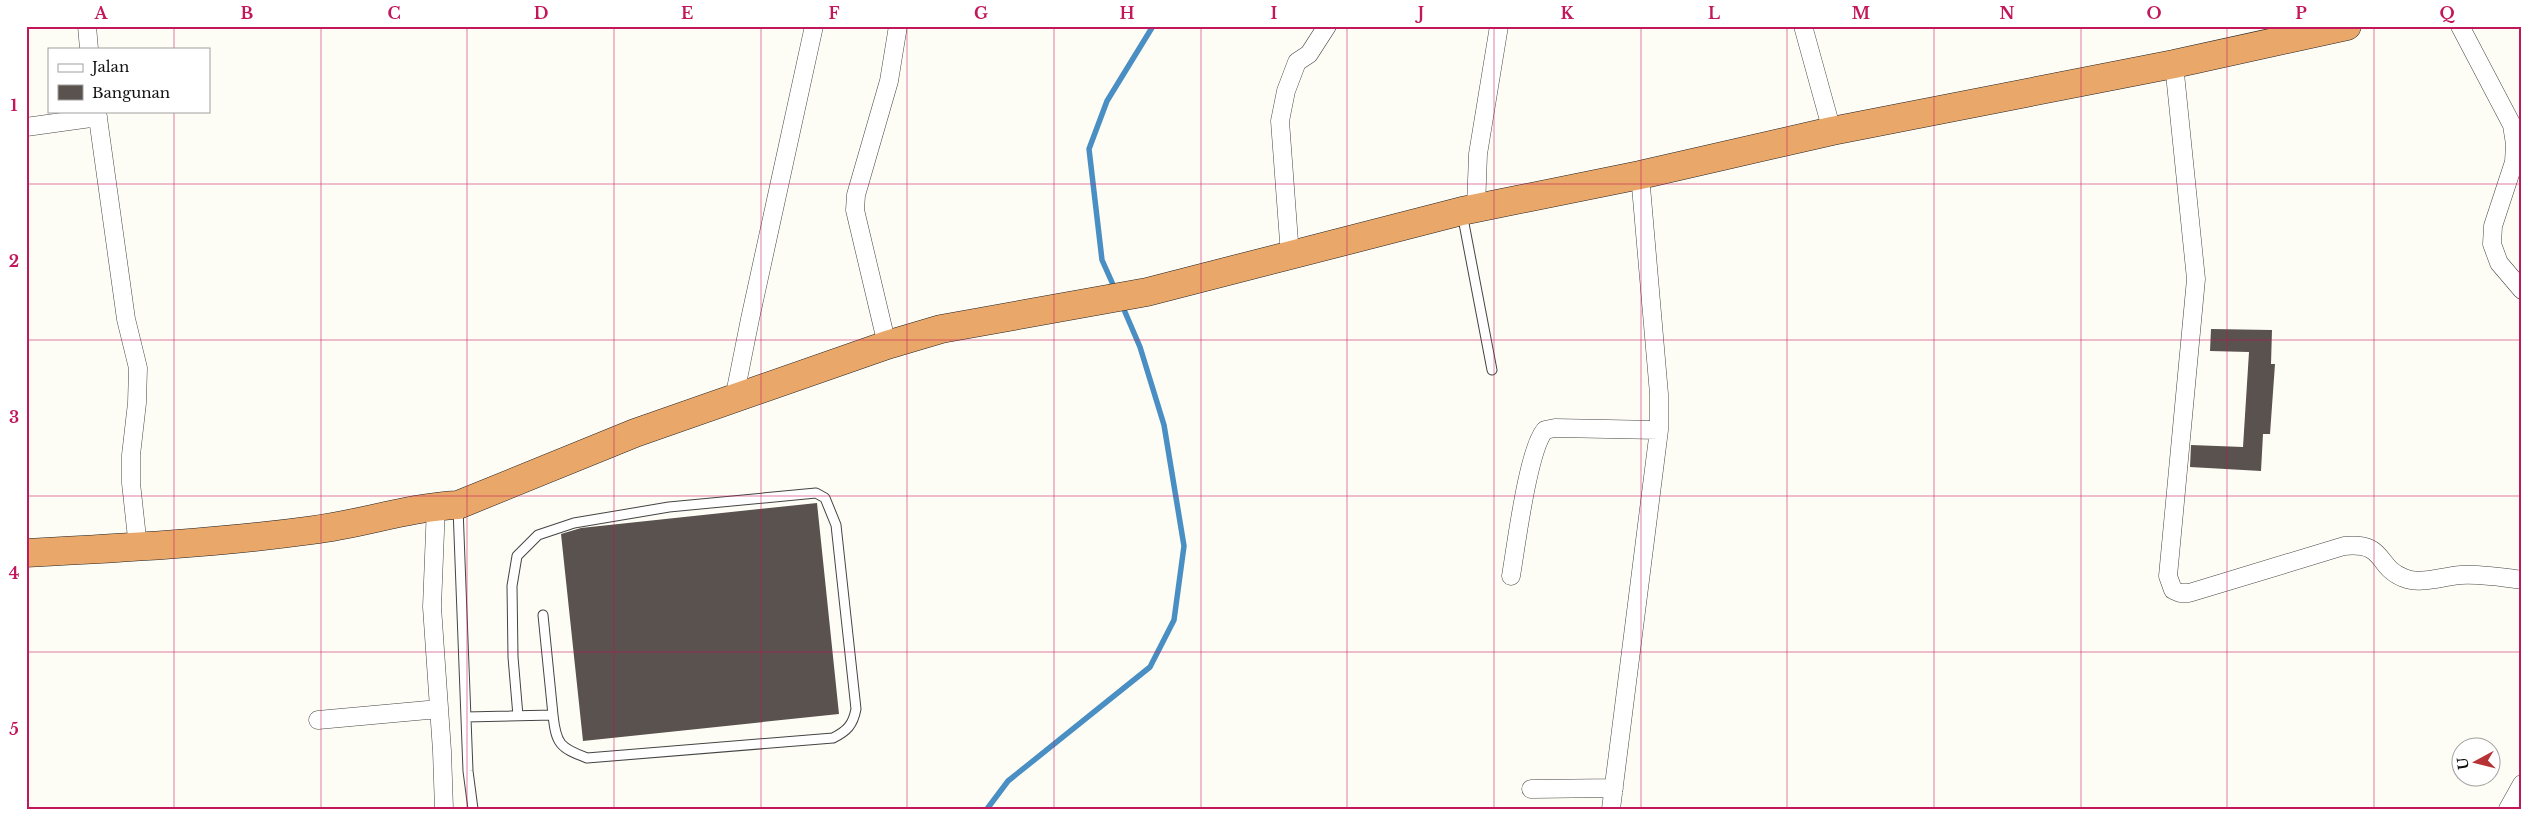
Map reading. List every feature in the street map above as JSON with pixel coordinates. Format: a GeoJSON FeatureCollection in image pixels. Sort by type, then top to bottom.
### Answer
{"type":"FeatureCollection","features":[{"type":"Feature","properties":{"kind":"highway"},"geometry":{"type":"LineString","coordinates":[[26,553],[266,537],[341,527],[447,506],[635,432],[887,345],[941,329],[1147,292],[1469,210],[1640,175],[1832,131],[2174,64],[2348,26]]}},
{"type":"Feature","properties":{"kind":"street"},"geometry":{"type":"LineString","coordinates":[[87,26],[89,48]]}},
{"type":"Feature","properties":{"kind":"street"},"geometry":{"type":"LineString","coordinates":[[734,399],[814,26]]}},
{"type":"Feature","properties":{"kind":"street"},"geometry":{"type":"LineString","coordinates":[[887,345],[855,210],[856,194],[889,81],[898,26]]}},
{"type":"Feature","properties":{"kind":"street"},"geometry":{"type":"LineString","coordinates":[[1290,256],[1280,121],[1286,91],[1297,62],[1309,54],[1326,26]]}},
{"type":"Feature","properties":{"kind":"street"},"geometry":{"type":"LineString","coordinates":[[1469,210],[1499,26]]}},
{"type":"Feature","properties":{"kind":"street"},"geometry":{"type":"LineString","coordinates":[[1803,26],[1832,131]]}},
{"type":"Feature","properties":{"kind":"street"},"geometry":{"type":"LineString","coordinates":[[2460,26],[2512,125],[2515,144],[2514,162],[2493,226],[2492,244],[2499,263],[2522,290]]}},
{"type":"Feature","properties":{"kind":"street"},"geometry":{"type":"LineString","coordinates":[[2174,64],[2196,279],[2168,576],[2173,590],[2180,593],[2189,593],[2344,546],[2355,545],[2365,545],[2373,549],[2397,574],[2405,579],[2416,580],[2489,575],[2522,580]]}},
{"type":"Feature","properties":{"kind":"street"},"geometry":{"type":"LineString","coordinates":[[26,127],[98,114],[126,319],[138,368],[139,389],[131,455],[138,547]]}},
{"type":"Feature","properties":{"kind":"street"},"geometry":{"type":"LineString","coordinates":[[1611,809],[1659,430],[1659,394],[1640,175]]}},
{"type":"Feature","properties":{"kind":"street"},"geometry":{"type":"LineString","coordinates":[[1511,576],[1522,509],[1536,446],[1545,430],[1555,428],[1659,430]]}},
{"type":"Feature","properties":{"kind":"street"},"geometry":{"type":"LineString","coordinates":[[444,809],[432,607],[447,506]]}},
{"type":"Feature","properties":{"kind":"street"},"geometry":{"type":"LineString","coordinates":[[318,720],[439,709]]}},
{"type":"Feature","properties":{"kind":"street"},"geometry":{"type":"LineString","coordinates":[[2508,809],[2522,784]]}},
{"type":"Feature","properties":{"kind":"street"},"geometry":{"type":"LineString","coordinates":[[1532,789],[1614,788]]}},
{"type":"Feature","properties":{"kind":"lane"},"geometry":{"type":"LineString","coordinates":[[1469,210],[1492,370]]}},
{"type":"Feature","properties":{"kind":"lane"},"geometry":{"type":"LineString","coordinates":[[518,716],[513,656],[512,586],[517,556],[538,535],[574,524],[669,507],[816,492],[825,498],[836,525],[856,709],[853,723],[846,732],[833,738],[587,758],[568,751],[555,738],[543,614]]}},
{"type":"Feature","properties":{"kind":"lane"},"geometry":{"type":"LineString","coordinates":[[447,506],[466,717],[468,770],[473,809]]}},
{"type":"Feature","properties":{"kind":"lane"},"geometry":{"type":"LineString","coordinates":[[466,717],[553,715]]}},
{"type":"Feature","properties":{"kind":"building"},"geometry":{"type":"Polygon","coordinates":[[[2211,329],[2272,330],[2271,364],[2275,364],[2270,434],[2263,434],[2261,471],[2190,467],[2191,445],[2243,447],[2249,352],[2210,351],[2211,329]]]}},
{"type":"Feature","properties":{"kind":"building"},"geometry":{"type":"Polygon","coordinates":[[[817,503],[839,714],[583,741],[561,534],[581,528],[817,503]]]}},
{"type":"Feature","properties":{"kind":"waterway"},"geometry":{"type":"LineString","coordinates":[[1115,289],[1102,260],[1089,149],[1107,101],[1153,26]]}},
{"type":"Feature","properties":{"kind":"waterway"},"geometry":{"type":"LineString","coordinates":[[987,809],[1008,781],[1150,667],[1174,620],[1184,546],[1164,425],[1140,347],[1122,305]]}}]}
